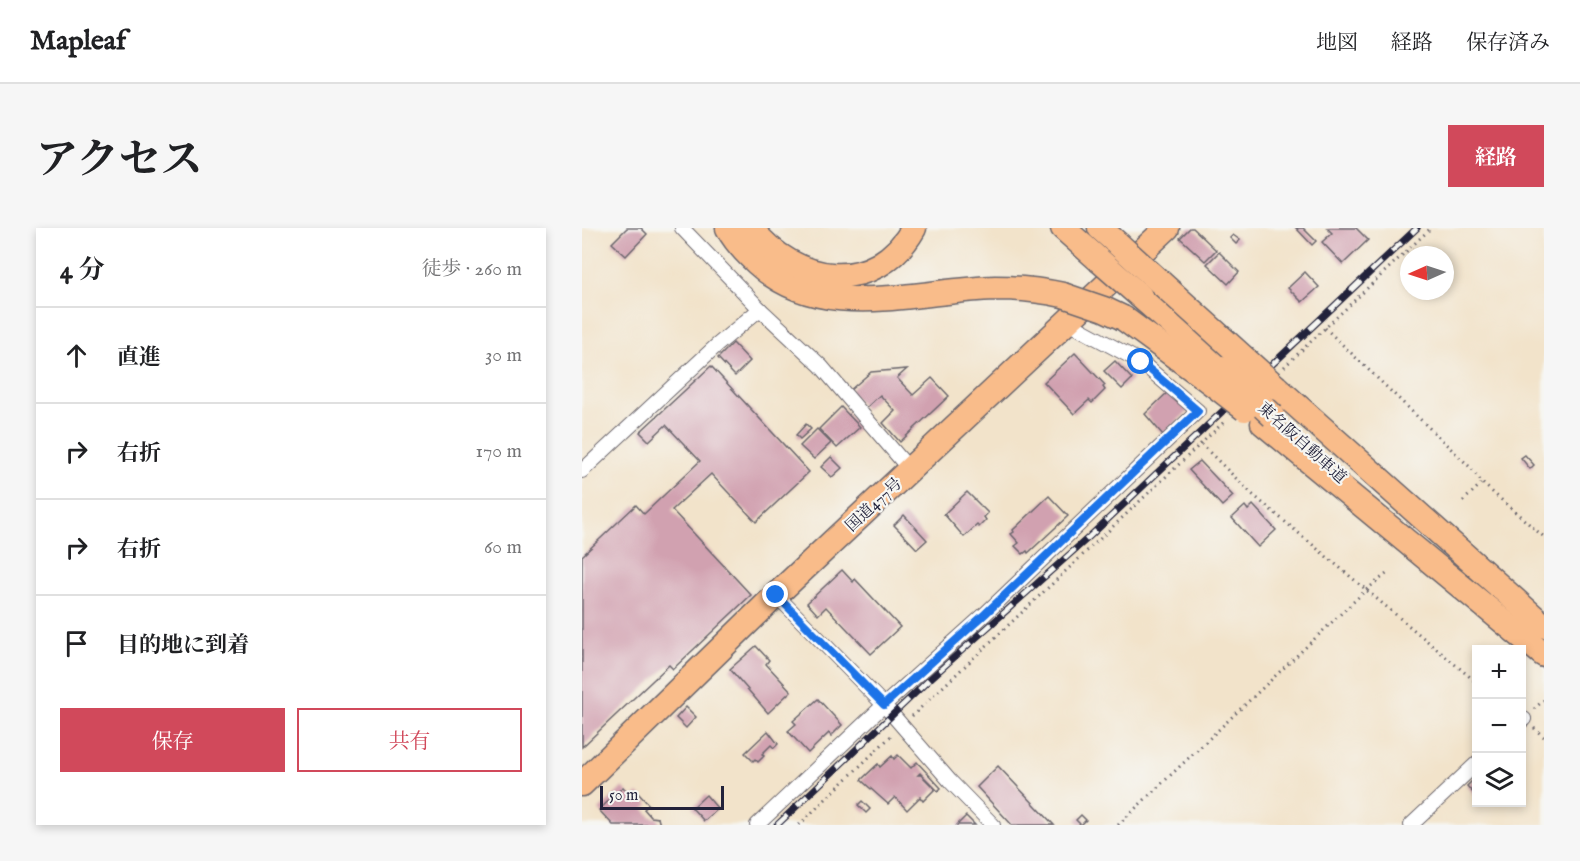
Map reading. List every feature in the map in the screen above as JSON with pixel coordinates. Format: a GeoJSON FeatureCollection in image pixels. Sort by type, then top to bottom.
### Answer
{"type":"FeatureCollection","features":[{"type":"Feature","properties":{"kind":"highway"},"geometry":{"type":"LineString","coordinates":[[728,228],[747,254],[764,269],[783,282],[805,291],[829,296],[887,299],[994,288],[1063,295],[1104,309],[1223,367],[1268,419],[1544,655]]}},
{"type":"Feature","properties":{"kind":"highway"},"geometry":{"type":"LineString","coordinates":[[751,228],[779,256],[798,267],[819,274],[837,275],[856,273],[876,267],[892,258],[907,242],[914,228]]}},
{"type":"Feature","properties":{"kind":"highway","name":"東名阪自動車道"},"geometry":{"type":"LineString","coordinates":[[1063,228],[1223,367],[1276,387],[1544,626]]}},
{"type":"Feature","properties":{"kind":"highway","name":"国道477号"},"geometry":{"type":"LineString","coordinates":[[582,783],[776,595],[1167,228]]}},
{"type":"Feature","properties":{"kind":"highway","name":"東名阪自動車道"},"geometry":{"type":"LineString","coordinates":[[1118,233],[1223,367]]}},
{"type":"Feature","properties":{"kind":"street"},"geometry":{"type":"LineString","coordinates":[[682,228],[760,309],[821,366],[910,470]]}},
{"type":"Feature","properties":{"kind":"street"},"geometry":{"type":"LineString","coordinates":[[582,471],[716,346],[760,309]]}},
{"type":"Feature","properties":{"kind":"street"},"geometry":{"type":"LineString","coordinates":[[757,825],[884,705],[985,614],[1198,411],[1141,362],[1067,322]]}},
{"type":"Feature","properties":{"kind":"street"},"geometry":{"type":"LineString","coordinates":[[776,595],[903,725],[927,755],[993,825]]}},
{"type":"Feature","properties":{"kind":"street"},"geometry":{"type":"LineString","coordinates":[[1412,825],[1472,768]]}},
{"type":"Feature","properties":{"kind":"path"},"geometry":{"type":"LineString","coordinates":[[1431,228],[1325,328],[1472,469],[1482,483],[1544,537]]}},
{"type":"Feature","properties":{"kind":"path"},"geometry":{"type":"LineString","coordinates":[[799,825],[1201,444],[1252,494],[1472,679]]}},
{"type":"Feature","properties":{"kind":"path"},"geometry":{"type":"LineString","coordinates":[[1462,501],[1482,483]]}},
{"type":"Feature","properties":{"kind":"path"},"geometry":{"type":"LineString","coordinates":[[1118,825],[1366,590],[1389,572]]}},
{"type":"Feature","properties":{"kind":"building"},"geometry":{"type":"Polygon","coordinates":[[[627,228],[641,228],[647,234],[626,256],[612,243],[627,228]]]}},
{"type":"Feature","properties":{"kind":"building"},"geometry":{"type":"Polygon","coordinates":[[[1190,228],[1193,228],[1216,250],[1205,261],[1180,238],[1190,228]]]}},
{"type":"Feature","properties":{"kind":"building"},"geometry":{"type":"Polygon","coordinates":[[[1296,228],[1303,228],[1316,241],[1312,245],[1296,228]]]}},
{"type":"Feature","properties":{"kind":"building"},"geometry":{"type":"Polygon","coordinates":[[[1327,228],[1356,228],[1368,240],[1343,264],[1322,242],[1332,233],[1327,228]]]}},
{"type":"Feature","properties":{"kind":"building"},"geometry":{"type":"Polygon","coordinates":[[[1233,235],[1240,240],[1236,244],[1230,238],[1233,235]]]}},
{"type":"Feature","properties":{"kind":"building"},"geometry":{"type":"Polygon","coordinates":[[[1219,252],[1239,272],[1228,284],[1207,264],[1219,252]]]}},
{"type":"Feature","properties":{"kind":"building"},"geometry":{"type":"Polygon","coordinates":[[[1305,272],[1319,287],[1302,302],[1288,288],[1305,272]]]}},
{"type":"Feature","properties":{"kind":"building"},"geometry":{"type":"Polygon","coordinates":[[[733,343],[750,361],[735,376],[718,358],[733,343]]]}},
{"type":"Feature","properties":{"kind":"building"},"geometry":{"type":"Polygon","coordinates":[[[1075,353],[1105,385],[1103,387],[1105,390],[1092,403],[1089,400],[1074,414],[1044,382],[1075,353]]]}},
{"type":"Feature","properties":{"kind":"building"},"geometry":{"type":"Polygon","coordinates":[[[1115,361],[1132,379],[1122,389],[1104,371],[1115,361]]]}},
{"type":"Feature","properties":{"kind":"building"},"geometry":{"type":"Polygon","coordinates":[[[711,366],[809,472],[756,522],[711,474],[672,510],[751,595],[673,669],[669,665],[582,747],[582,556],[636,505],[644,514],[700,461],[666,425],[649,441],[640,432],[711,366]]]}},
{"type":"Feature","properties":{"kind":"building"},"geometry":{"type":"Polygon","coordinates":[[[907,369],[897,378],[913,395],[932,378],[949,396],[900,442],[883,423],[895,411],[880,395],[865,409],[849,391],[871,372],[907,369]]]}},
{"type":"Feature","properties":{"kind":"building"},"geometry":{"type":"Polygon","coordinates":[[[1169,391],[1188,411],[1163,435],[1145,414],[1169,391]]]}},
{"type":"Feature","properties":{"kind":"building"},"geometry":{"type":"Polygon","coordinates":[[[841,407],[860,427],[837,448],[819,429],[841,407]]]}},
{"type":"Feature","properties":{"kind":"building"},"geometry":{"type":"Polygon","coordinates":[[[806,424],[811,429],[800,439],[796,435],[806,424]]]}},
{"type":"Feature","properties":{"kind":"building"},"geometry":{"type":"Polygon","coordinates":[[[817,429],[831,443],[814,459],[800,446],[817,429]]]}},
{"type":"Feature","properties":{"kind":"building"},"geometry":{"type":"Polygon","coordinates":[[[1525,455],[1534,465],[1530,469],[1521,458],[1525,455]]]}},
{"type":"Feature","properties":{"kind":"building"},"geometry":{"type":"Polygon","coordinates":[[[831,457],[842,468],[832,477],[821,467],[831,457]]]}},
{"type":"Feature","properties":{"kind":"building"},"geometry":{"type":"Polygon","coordinates":[[[1200,461],[1233,496],[1222,506],[1189,470],[1200,461]]]}},
{"type":"Feature","properties":{"kind":"building"},"geometry":{"type":"Polygon","coordinates":[[[967,492],[988,513],[984,517],[986,520],[979,527],[977,525],[964,537],[944,514],[967,492]]]}},
{"type":"Feature","properties":{"kind":"building"},"geometry":{"type":"Polygon","coordinates":[[[1049,496],[1068,516],[1028,553],[1027,551],[1023,554],[1015,546],[1019,543],[1011,534],[1049,496]]]}},
{"type":"Feature","properties":{"kind":"building"},"geometry":{"type":"Polygon","coordinates":[[[1253,505],[1276,530],[1258,547],[1232,518],[1245,506],[1248,510],[1253,505]]]}},
{"type":"Feature","properties":{"kind":"building"},"geometry":{"type":"Polygon","coordinates":[[[904,515],[927,540],[917,549],[894,525],[904,515]]]}},
{"type":"Feature","properties":{"kind":"building"},"geometry":{"type":"Polygon","coordinates":[[[842,570],[853,582],[855,579],[900,627],[871,654],[826,607],[818,615],[807,603],[842,570]]]}},
{"type":"Feature","properties":{"kind":"building"},"geometry":{"type":"Polygon","coordinates":[[[756,646],[769,660],[766,664],[791,691],[768,713],[730,669],[756,646]]]}},
{"type":"Feature","properties":{"kind":"building"},"geometry":{"type":"Polygon","coordinates":[[[818,699],[842,725],[831,736],[829,733],[808,753],[788,731],[796,724],[793,721],[818,699]]]}},
{"type":"Feature","properties":{"kind":"building"},"geometry":{"type":"Polygon","coordinates":[[[686,707],[696,717],[686,728],[676,718],[686,707]]]}},
{"type":"Feature","properties":{"kind":"building"},"geometry":{"type":"Polygon","coordinates":[[[768,731],[778,744],[774,748],[771,745],[758,762],[755,759],[753,761],[745,753],[768,731]]]}},
{"type":"Feature","properties":{"kind":"building"},"geometry":{"type":"Polygon","coordinates":[[[898,755],[911,768],[917,762],[941,788],[938,791],[920,773],[918,775],[921,775],[935,789],[923,801],[920,797],[907,810],[895,797],[888,804],[861,780],[878,764],[880,767],[892,756],[894,759],[898,755]]]}},
{"type":"Feature","properties":{"kind":"building"},"geometry":{"type":"Polygon","coordinates":[[[998,766],[1054,825],[1012,825],[977,787],[998,766]]]}},
{"type":"Feature","properties":{"kind":"building"},"geometry":{"type":"Polygon","coordinates":[[[1472,781],[1472,792],[1467,786],[1472,781]]]}},
{"type":"Feature","properties":{"kind":"building"},"geometry":{"type":"Polygon","coordinates":[[[623,787],[633,798],[638,793],[649,805],[644,809],[651,817],[658,818],[660,825],[613,825],[599,810],[623,787]]]}},
{"type":"Feature","properties":{"kind":"building"},"geometry":{"type":"Polygon","coordinates":[[[706,795],[718,809],[704,821],[692,808],[706,795]]]}},
{"type":"Feature","properties":{"kind":"building"},"geometry":{"type":"Polygon","coordinates":[[[862,801],[870,809],[866,813],[858,805],[862,801]]]}},
{"type":"Feature","properties":{"kind":"building"},"geometry":{"type":"Polygon","coordinates":[[[1081,815],[1086,820],[1081,825],[1076,820],[1081,815]]]}},
{"type":"Feature","properties":{"kind":"building"},"geometry":{"type":"Polygon","coordinates":[[[966,816],[975,825],[957,825],[966,816]]]}},
{"type":"Feature","properties":{"kind":"railway"},"geometry":{"type":"LineString","coordinates":[[777,825],[931,678],[1089,537],[1417,228]]}},
{"type":"Feature","properties":{"kind":"route"},"geometry":{"type":"LineString","coordinates":[[776,595],[884,705],[985,614],[1198,411],[1141,362]]}}]}
